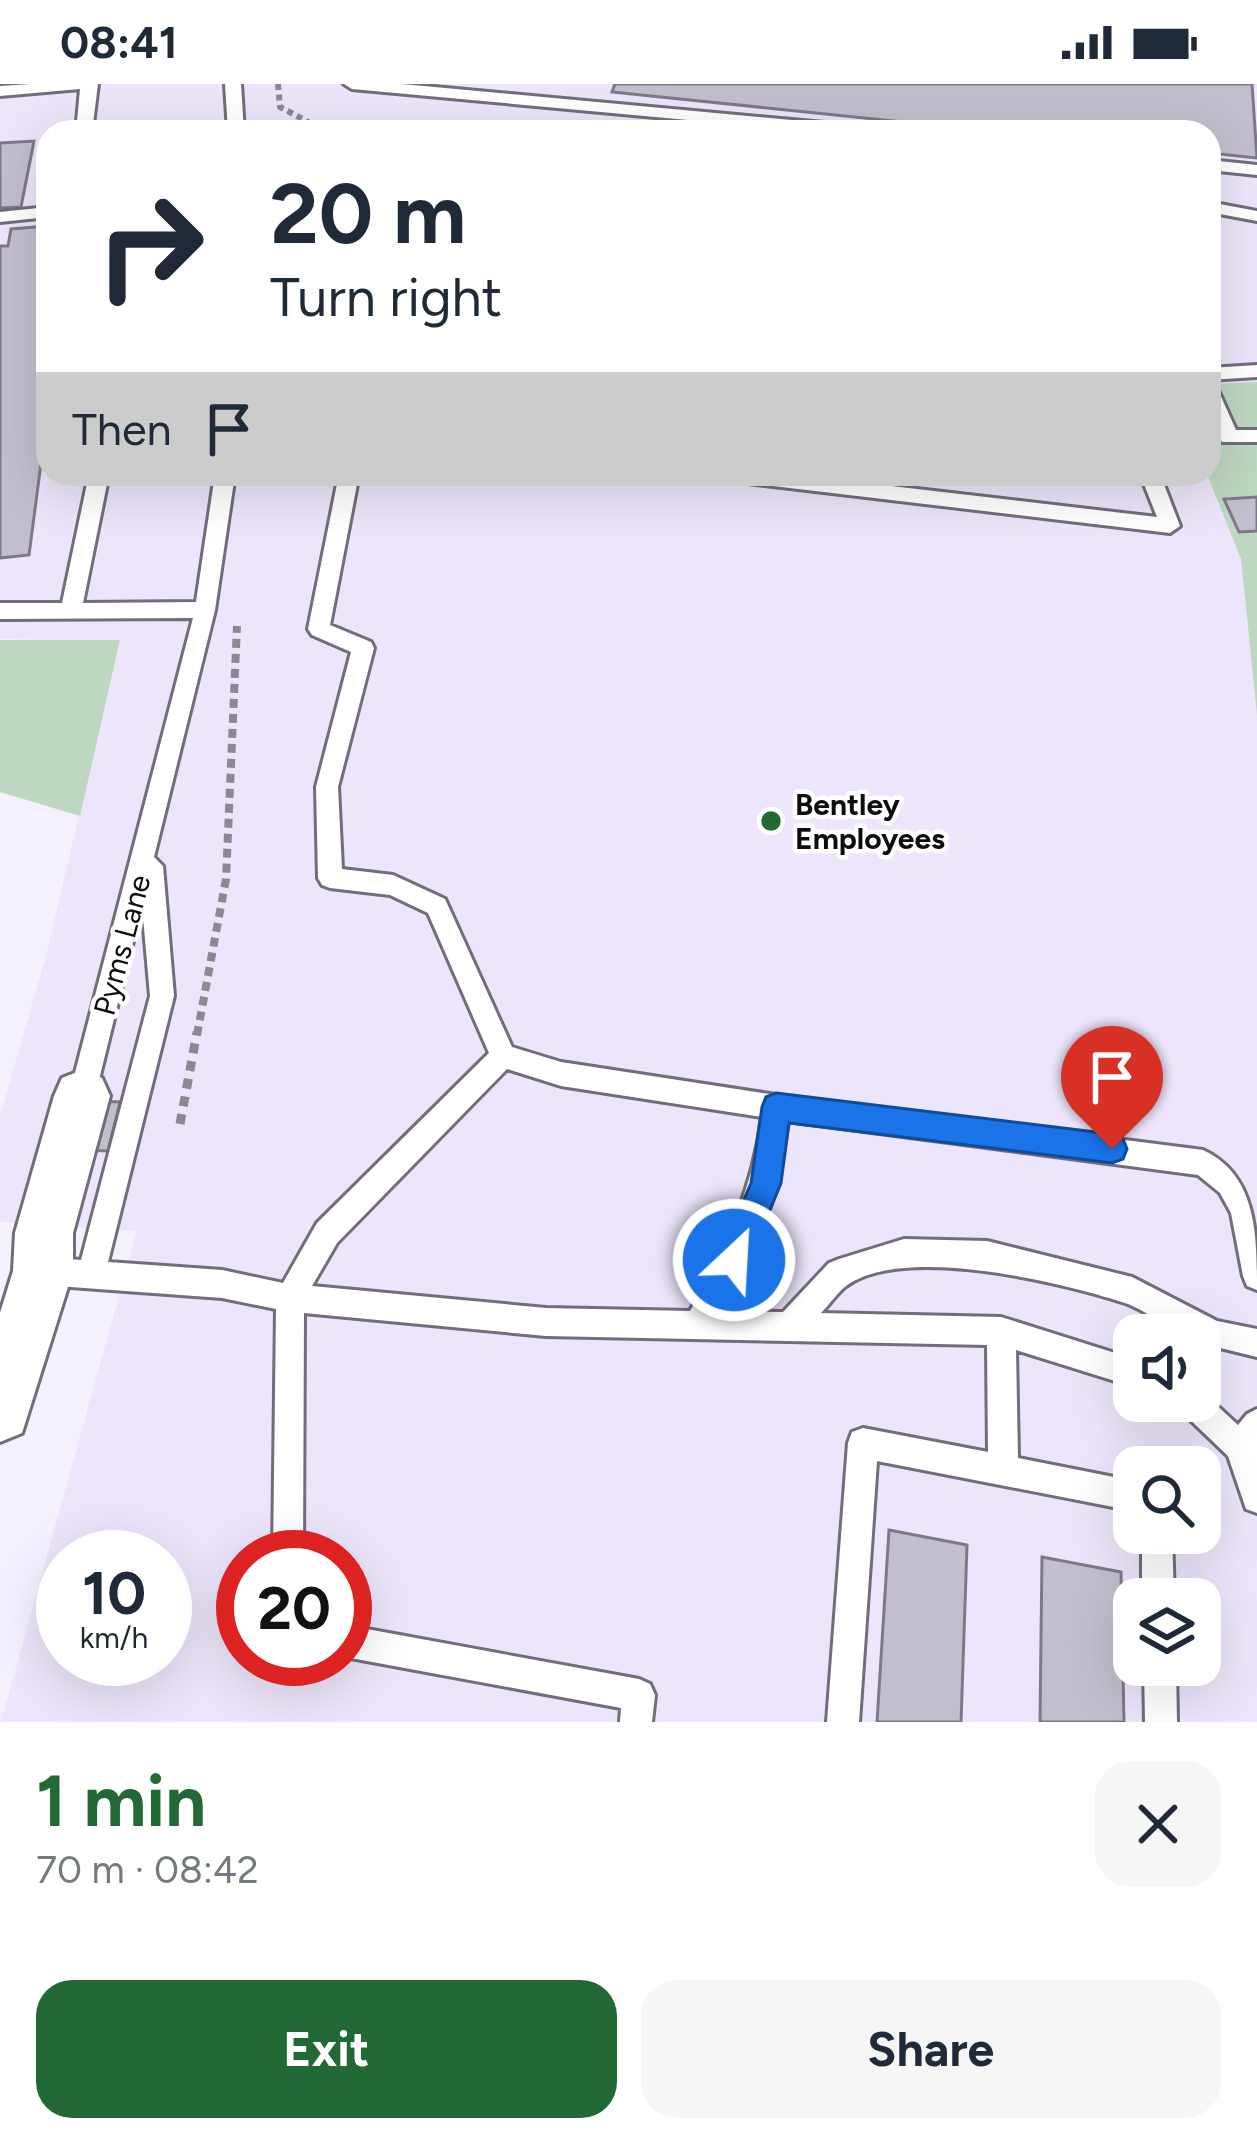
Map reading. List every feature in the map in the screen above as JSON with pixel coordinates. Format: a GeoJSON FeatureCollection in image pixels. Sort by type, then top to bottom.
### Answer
{"type":"FeatureCollection","features":[{"type":"Feature","properties":{"kind":"street","name":"Pyms Lane"},"geometry":{"type":"LineString","coordinates":[[0,1411],[67,1273],[44,1233],[82,1096]]}},
{"type":"Feature","properties":{"kind":"lane"},"geometry":{"type":"LineString","coordinates":[[0,91],[89,84],[85,120]]}},
{"type":"Feature","properties":{"kind":"lane"},"geometry":{"type":"LineString","coordinates":[[233,84],[235,120]]}},
{"type":"Feature","properties":{"kind":"lane"},"geometry":{"type":"LineString","coordinates":[[352,84],[745,120]]}},
{"type":"Feature","properties":{"kind":"lane"},"geometry":{"type":"LineString","coordinates":[[591,105],[598,84]]}},
{"type":"Feature","properties":{"kind":"lane"},"geometry":{"type":"LineString","coordinates":[[1221,166],[1257,170]]}},
{"type":"Feature","properties":{"kind":"lane"},"geometry":{"type":"LineString","coordinates":[[1221,209],[1257,216]]}},
{"type":"Feature","properties":{"kind":"lane"},"geometry":{"type":"LineString","coordinates":[[0,217],[36,213]]}},
{"type":"Feature","properties":{"kind":"lane"},"geometry":{"type":"LineString","coordinates":[[1221,373],[1257,371]]}},
{"type":"Feature","properties":{"kind":"lane"},"geometry":{"type":"LineString","coordinates":[[1221,420],[1228,437],[1257,436]]}},
{"type":"Feature","properties":{"kind":"lane"},"geometry":{"type":"LineString","coordinates":[[70,614],[97,486]]}},
{"type":"Feature","properties":{"kind":"lane","name":"Pyms Lane"},"geometry":{"type":"LineString","coordinates":[[82,1096],[205,610],[222,486]]}},
{"type":"Feature","properties":{"kind":"lane"},"geometry":{"type":"LineString","coordinates":[[347,486],[319,629],[363,648],[327,787],[330,878],[393,885],[437,906],[503,1056],[561,1074],[776,1107],[1203,1163],[1228,1177],[1243,1206],[1257,1276]]}},
{"type":"Feature","properties":{"kind":"lane"},"geometry":{"type":"LineString","coordinates":[[832,486],[1170,526],[1155,486]]}},
{"type":"Feature","properties":{"kind":"lane"},"geometry":{"type":"LineString","coordinates":[[0,611],[205,610]]}},
{"type":"Feature","properties":{"kind":"lane"},"geometry":{"type":"LineString","coordinates":[[149,845],[162,996],[67,1273],[222,1284],[290,1298],[546,1322],[1001,1331],[1113,1366]]}},
{"type":"Feature","properties":{"kind":"lane"},"geometry":{"type":"LineString","coordinates":[[288,1530],[290,1298],[327,1233],[503,1056]]}},
{"type":"Feature","properties":{"kind":"lane"},"geometry":{"type":"LineString","coordinates":[[699,1322],[751,1228],[766,1183],[776,1107]]}},
{"type":"Feature","properties":{"kind":"lane"},"geometry":{"type":"LineString","coordinates":[[791,1325],[839,1273],[904,1253],[988,1255],[1132,1291],[1214,1335],[1257,1342]]}},
{"type":"Feature","properties":{"kind":"lane"},"geometry":{"type":"LineString","coordinates":[[1001,1331],[1003,1468]]}},
{"type":"Feature","properties":{"kind":"lane"},"geometry":{"type":"LineString","coordinates":[[1221,1419],[1249,1436],[1257,1498]]}},
{"type":"Feature","properties":{"kind":"lane"},"geometry":{"type":"LineString","coordinates":[[843,1722],[863,1443],[1113,1492]]}},
{"type":"Feature","properties":{"kind":"lane"},"geometry":{"type":"LineString","coordinates":[[372,1646],[639,1695],[636,1722]]}},
{"type":"Feature","properties":{"kind":"lane"},"geometry":{"type":"LineString","coordinates":[[1160,1686],[1161,1722]]}},
{"type":"Feature","properties":{"kind":"path"},"geometry":{"type":"LineString","coordinates":[[278,84],[280,107],[304,120]]}},
{"type":"Feature","properties":{"kind":"path"},"geometry":{"type":"LineString","coordinates":[[180,1124],[226,879],[237,606]]}},
{"type":"Feature","properties":{"kind":"shaded area"},"geometry":{"type":"Polygon","coordinates":[[[0,84],[1257,84],[1257,1722],[1,1722],[36,1596],[36,1686],[192,1686],[192,1530],[54,1530],[137,1231],[0,1222],[0,1116],[46,956],[120,641],[0,639],[0,84]]]}},
{"type":"Feature","properties":{"kind":"green space"},"geometry":{"type":"Polygon","coordinates":[[[1257,382],[1257,714],[1241,559],[1212,486],[1221,486],[1221,384],[1257,382]]]}},
{"type":"Feature","properties":{"kind":"green space"},"geometry":{"type":"Polygon","coordinates":[[[0,640],[120,640],[80,816],[0,792],[0,640]]]}},
{"type":"Feature","properties":{"kind":"building"},"geometry":{"type":"Polygon","coordinates":[[[615,84],[1252,84],[1257,158],[1221,154],[1221,120],[884,120],[612,92],[615,84]]]}},
{"type":"Feature","properties":{"kind":"building"},"geometry":{"type":"Polygon","coordinates":[[[34,141],[21,207],[0,208],[0,143],[34,141]]]}},
{"type":"Feature","properties":{"kind":"building"},"geometry":{"type":"Polygon","coordinates":[[[36,227],[38,486],[29,555],[0,558],[0,246],[8,246],[11,229],[36,227]]]}},
{"type":"Feature","properties":{"kind":"building"},"geometry":{"type":"Polygon","coordinates":[[[1257,497],[1257,531],[1239,532],[1224,499],[1257,497]]]}},
{"type":"Feature","properties":{"kind":"building"},"geometry":{"type":"Polygon","coordinates":[[[95,1101],[120,1102],[108,1151],[82,1150],[95,1101]]]}},
{"type":"Feature","properties":{"kind":"building"},"geometry":{"type":"Polygon","coordinates":[[[889,1530],[967,1545],[961,1722],[877,1722],[889,1530]]]}},
{"type":"Feature","properties":{"kind":"building"},"geometry":{"type":"Polygon","coordinates":[[[1042,1557],[1121,1572],[1121,1578],[1113,1578],[1113,1686],[1123,1686],[1124,1722],[1040,1722],[1042,1557]]]}},
{"type":"Feature","properties":{"kind":"place","name":"Bentley Employees"},"geometry":{"type":"Point","coordinates":[771,821]}},
{"type":"Feature","properties":{"kind":"route"},"geometry":{"type":"LineString","coordinates":[[734,1260],[766,1183],[776,1107],[1112,1149]]}}]}
